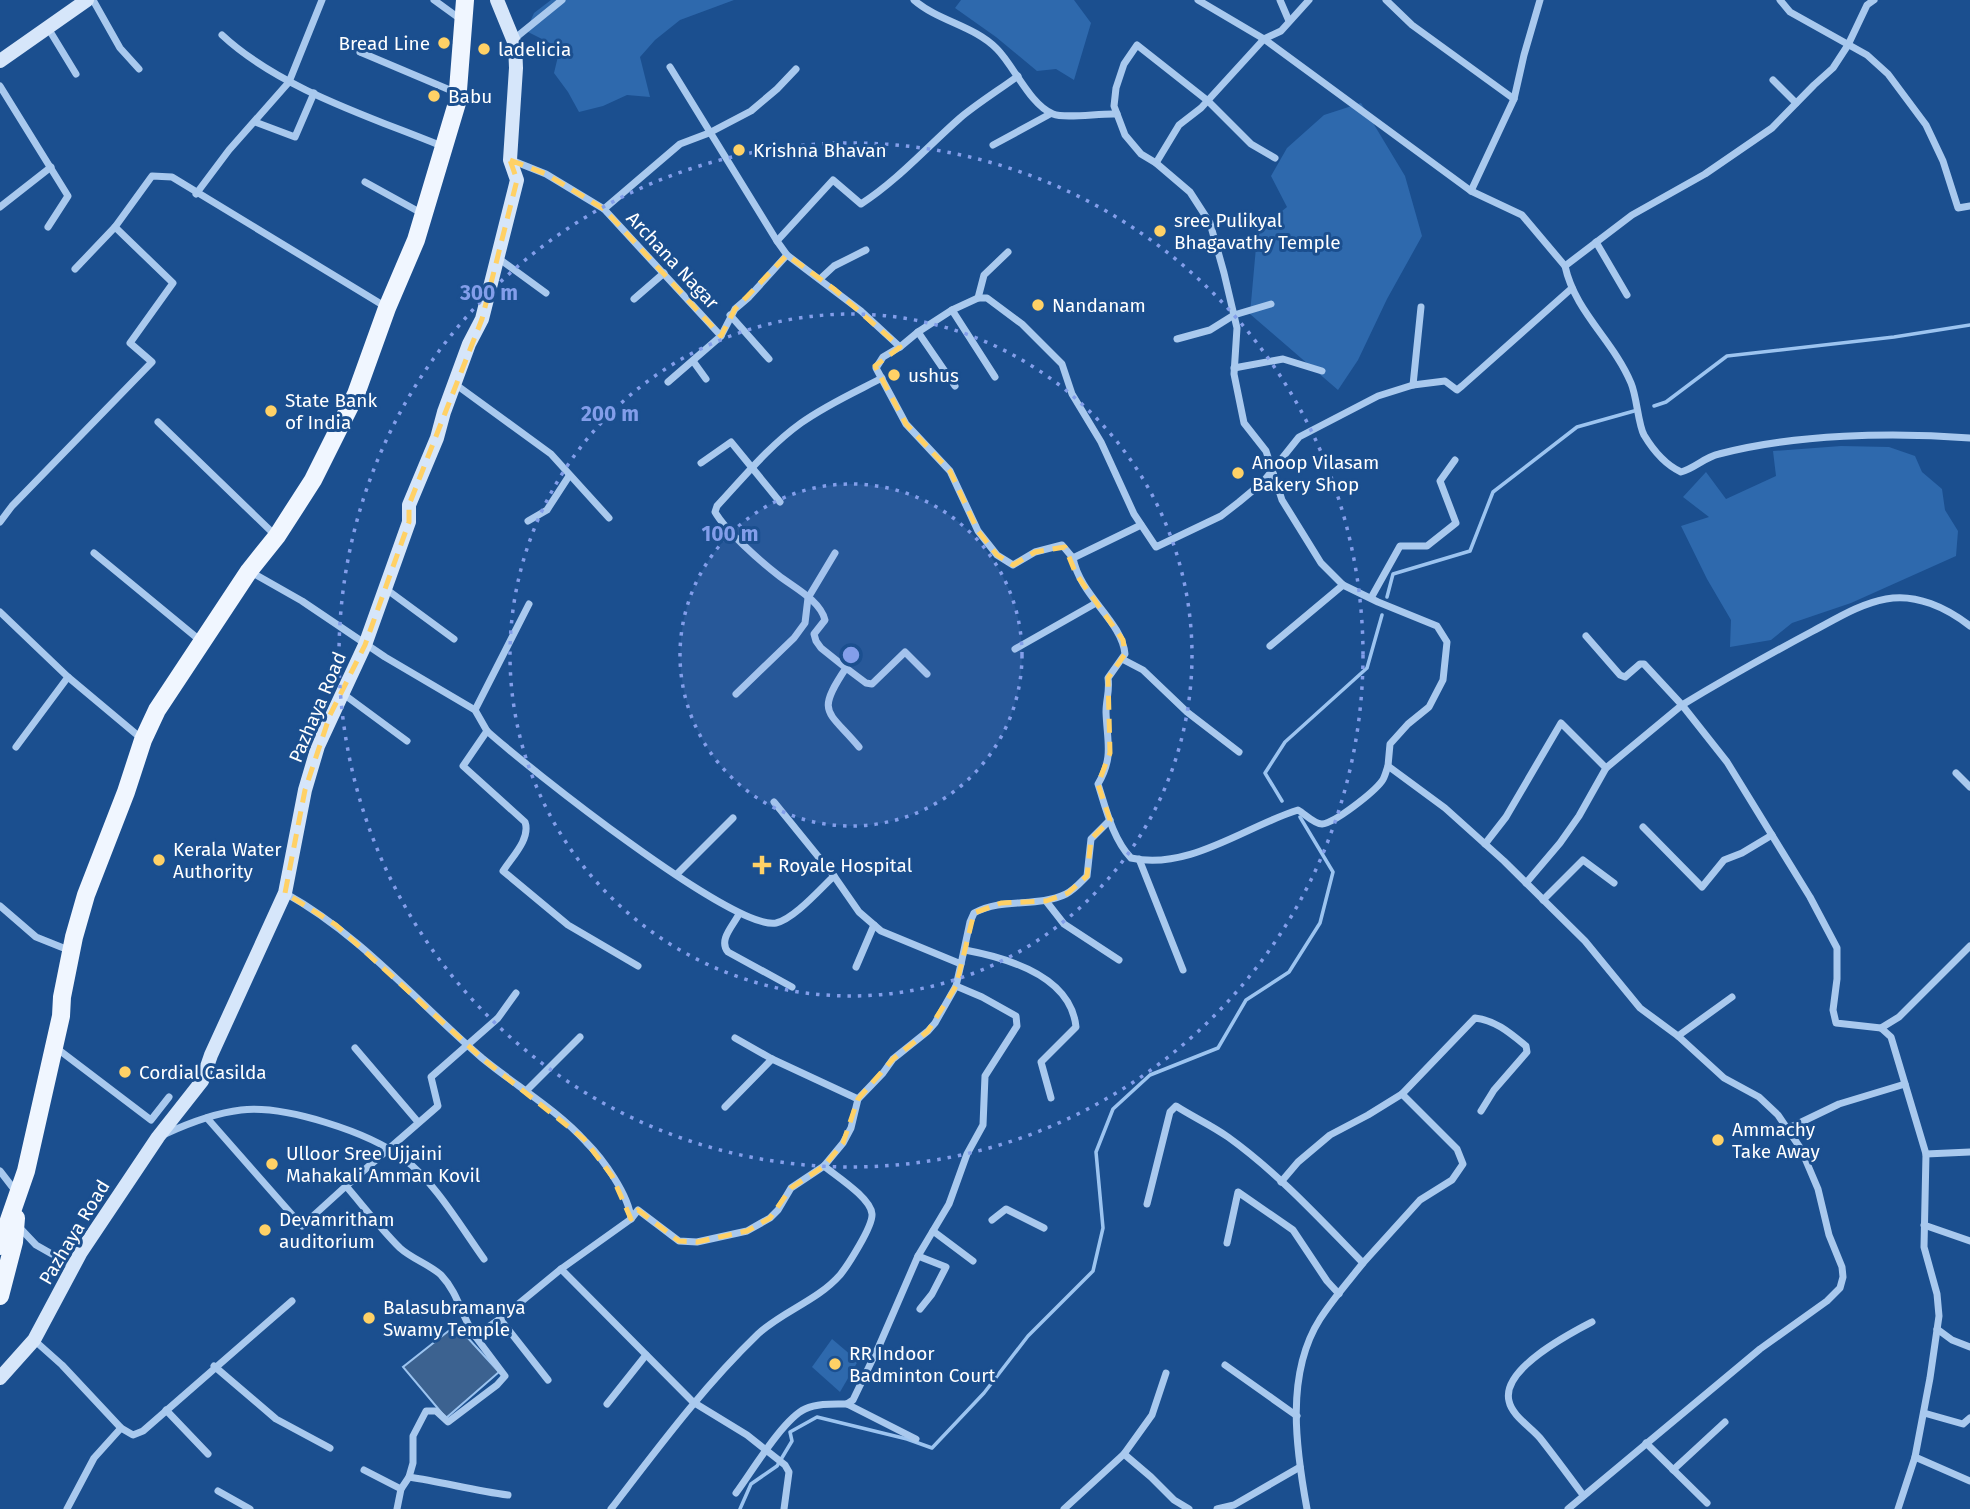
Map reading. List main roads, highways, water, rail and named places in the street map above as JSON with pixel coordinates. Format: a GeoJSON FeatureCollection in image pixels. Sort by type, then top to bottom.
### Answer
{"type":"FeatureCollection","features":[{"type":"Feature","properties":{"kind":"main road"},"geometry":{"type":"LineString","coordinates":[[0,1246],[26,1171],[86,895],[126,792],[142,740],[157,710],[249,570],[277,536],[313,480],[356,394],[387,308],[416,240],[444,148],[458,93],[465,0]]}},
{"type":"Feature","properties":{"kind":"main road"},"geometry":{"type":"LineString","coordinates":[[0,1296],[14,1242],[18,1194]]}},
{"type":"Feature","properties":{"kind":"waterway"},"geometry":{"type":"LineString","coordinates":[[1654,406],[1666,402],[1727,356],[1894,337],[1970,325]]}},
{"type":"Feature","properties":{"kind":"waterway"},"geometry":{"type":"LineString","coordinates":[[1387,597],[1393,574],[1470,551],[1493,492],[1577,427],[1634,411]]}},
{"type":"Feature","properties":{"kind":"waterway"},"geometry":{"type":"LineString","coordinates":[[1282,801],[1265,773],[1285,742],[1367,668],[1382,615]]}},
{"type":"Feature","properties":{"kind":"waterway"},"geometry":{"type":"LineString","coordinates":[[740,1509],[751,1484],[777,1466],[792,1441],[790,1432],[817,1417],[907,1439],[932,1448],[984,1393],[1028,1336],[1093,1271],[1103,1228],[1096,1152],[1113,1109],[1150,1075],[1218,1048],[1246,1000],[1289,972],[1320,923],[1333,872],[1300,817]]}},
{"type":"Feature","properties":{"kind":"place","name":"Bread Line"},"geometry":{"type":"Point","coordinates":[444,43]}},
{"type":"Feature","properties":{"kind":"place","name":"ladelicia"},"geometry":{"type":"Point","coordinates":[484,49]}},
{"type":"Feature","properties":{"kind":"place","name":"Babu"},"geometry":{"type":"Point","coordinates":[434,96]}},
{"type":"Feature","properties":{"kind":"place","name":"Krishna Bhavan"},"geometry":{"type":"Point","coordinates":[739,150]}},
{"type":"Feature","properties":{"kind":"place","name":"sree Pulikyal Bhagavathy Temple"},"geometry":{"type":"Point","coordinates":[1160,231]}},
{"type":"Feature","properties":{"kind":"place","name":"Nandanam"},"geometry":{"type":"Point","coordinates":[1038,305]}},
{"type":"Feature","properties":{"kind":"place","name":"ushus"},"geometry":{"type":"Point","coordinates":[894,375]}},
{"type":"Feature","properties":{"kind":"place","name":"State Bank of India"},"geometry":{"type":"Point","coordinates":[271,411]}},
{"type":"Feature","properties":{"kind":"place","name":"Anoop Vilasam Bakery Shop"},"geometry":{"type":"Point","coordinates":[1238,473]}},
{"type":"Feature","properties":{"kind":"place","name":"Kerala Water Authority"},"geometry":{"type":"Point","coordinates":[159,860]}},
{"type":"Feature","properties":{"kind":"place","name":"Royale Hospital"},"geometry":{"type":"Point","coordinates":[762,865]}},
{"type":"Feature","properties":{"kind":"place","name":"Cordial Casilda"},"geometry":{"type":"Point","coordinates":[125,1072]}},
{"type":"Feature","properties":{"kind":"place","name":"Ammachy Take Away"},"geometry":{"type":"Point","coordinates":[1718,1140]}},
{"type":"Feature","properties":{"kind":"place","name":"Ulloor Sree Ujjaini Mahakali Amman Kovil"},"geometry":{"type":"Point","coordinates":[272,1164]}},
{"type":"Feature","properties":{"kind":"place","name":"Devamritham auditorium"},"geometry":{"type":"Point","coordinates":[265,1230]}},
{"type":"Feature","properties":{"kind":"place","name":"Balasubramanya Swamy Temple"},"geometry":{"type":"Point","coordinates":[369,1318]}},
{"type":"Feature","properties":{"kind":"place","name":"RR Indoor Badminton Court"},"geometry":{"type":"Point","coordinates":[835,1364]}}]}
